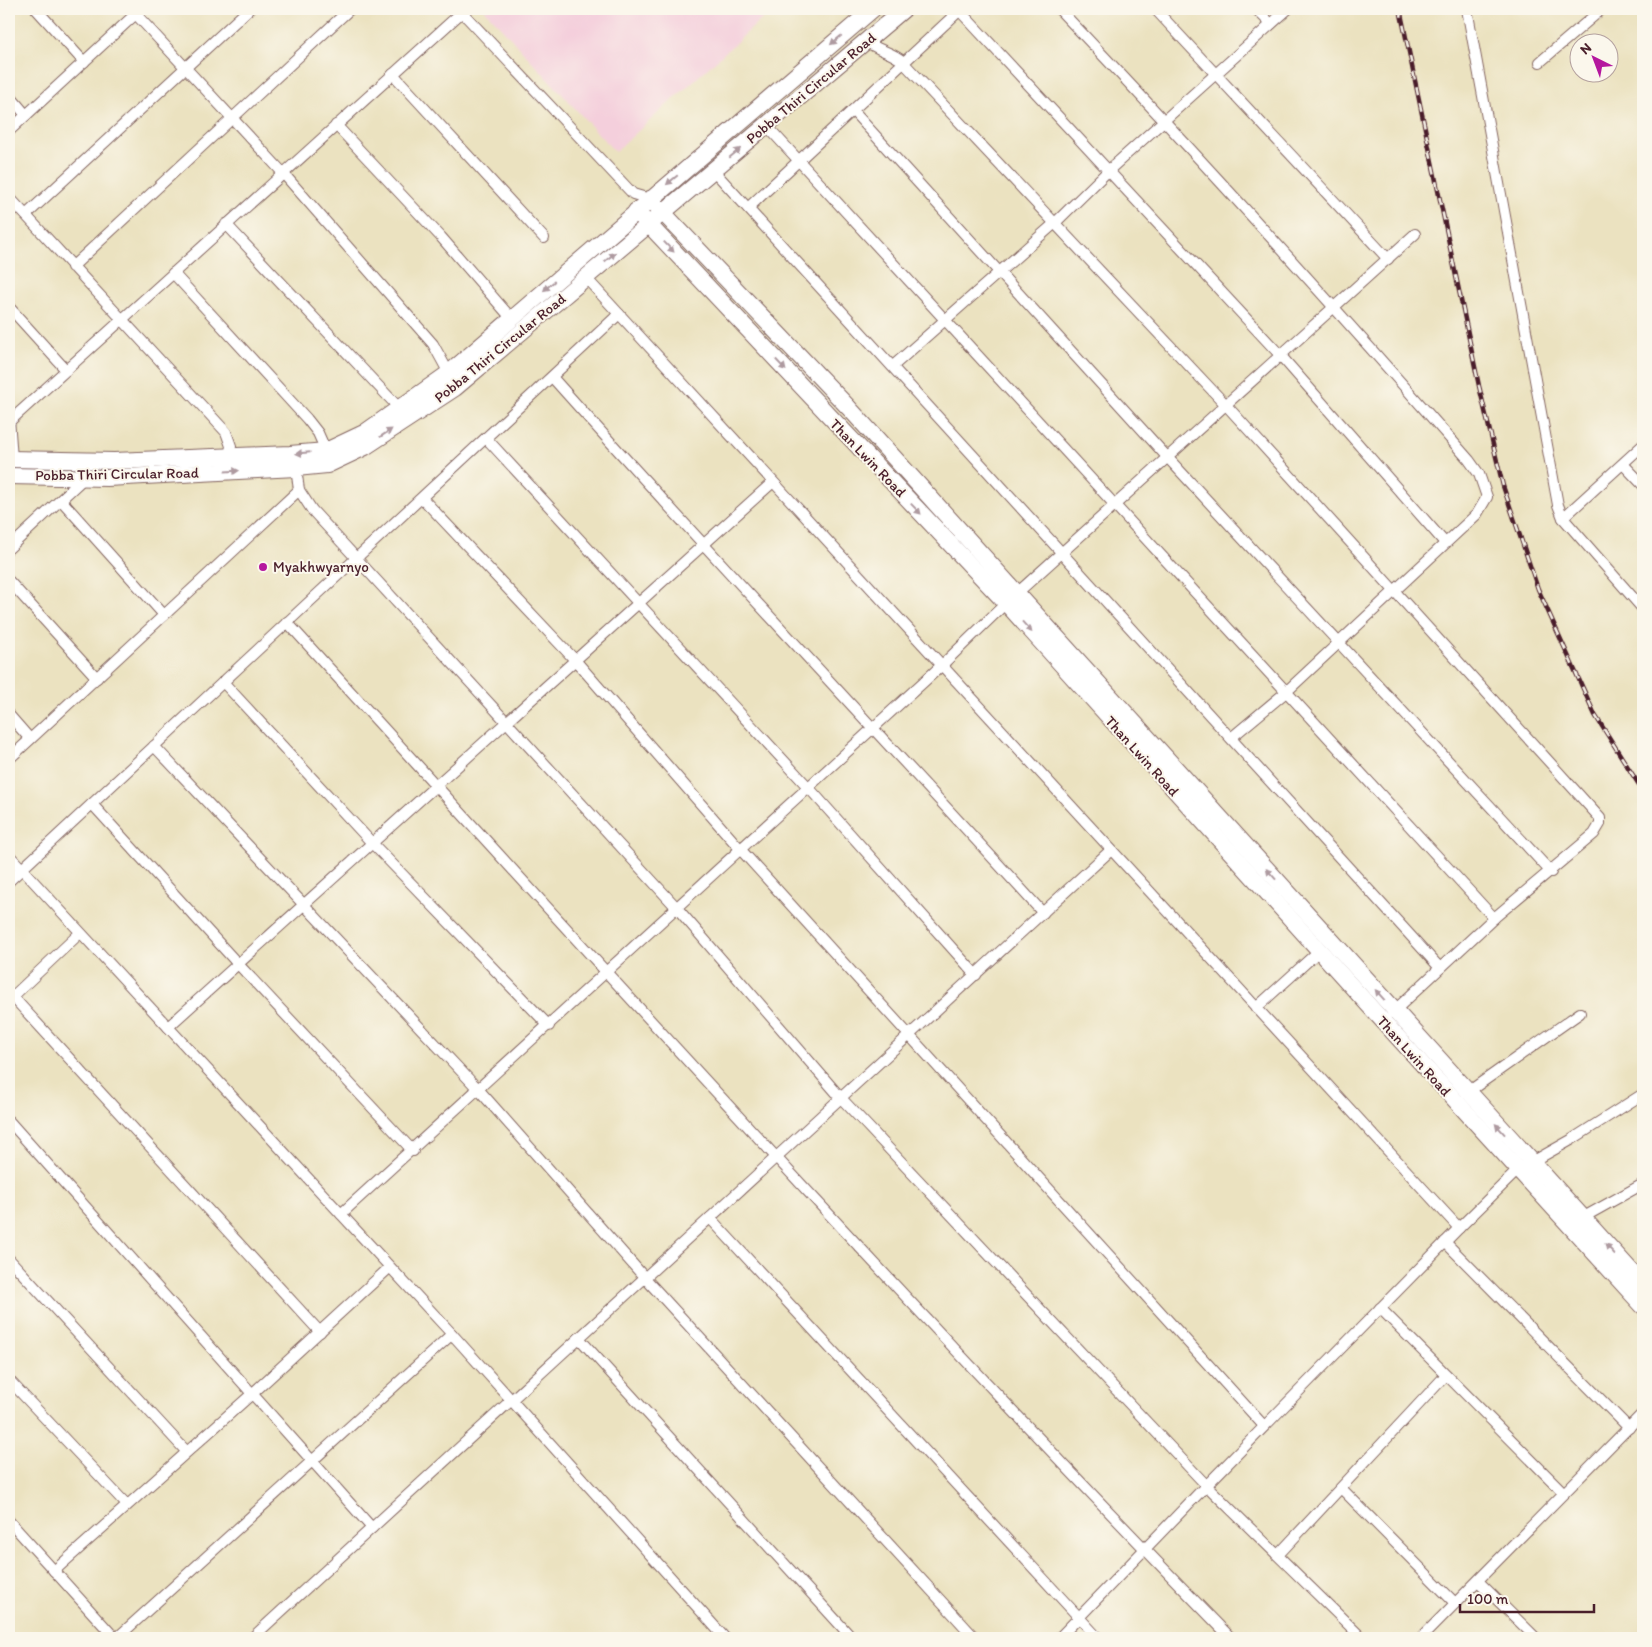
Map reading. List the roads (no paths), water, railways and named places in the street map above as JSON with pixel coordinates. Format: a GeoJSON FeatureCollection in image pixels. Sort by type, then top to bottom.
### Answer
{"type":"FeatureCollection","features":[{"type":"Feature","properties":{"kind":"main road","name":"Pobba Thiri Circular Road"},"geometry":{"type":"LineString","coordinates":[[10,459],[106,461],[326,452],[364,433],[399,408],[452,380],[512,319],[873,9]]}},
{"type":"Feature","properties":{"kind":"main road","name":"Pobba Thiri Circular Road"},"geometry":{"type":"LineString","coordinates":[[9,476],[107,478],[296,468],[327,465],[365,447],[586,278],[904,9]]}},
{"type":"Feature","properties":{"kind":"main road","name":"Than Lwin Road"},"geometry":{"type":"LineString","coordinates":[[650,199],[849,408],[1012,599],[1320,950],[1468,1092],[1525,1167],[1582,1218],[1643,1284]]}},
{"type":"Feature","properties":{"kind":"main road","name":"Than Lwin Road"},"geometry":{"type":"LineString","coordinates":[[636,211],[648,226],[1012,599],[1525,1167],[1643,1306]]}},
{"type":"Feature","properties":{"kind":"main road"},"geometry":{"type":"LineString","coordinates":[[106,461],[107,478]]}},
{"type":"Feature","properties":{"kind":"street"},"geometry":{"type":"LineString","coordinates":[[36,9],[84,62]]}},
{"type":"Feature","properties":{"kind":"street"},"geometry":{"type":"LineString","coordinates":[[26,216],[249,9]]}},
{"type":"Feature","properties":{"kind":"street"},"geometry":{"type":"LineString","coordinates":[[72,267],[350,9]]}},
{"type":"Feature","properties":{"kind":"street"},"geometry":{"type":"LineString","coordinates":[[748,208],[960,9],[1280,356],[1445,543]]}},
{"type":"Feature","properties":{"kind":"street"},"geometry":{"type":"LineString","coordinates":[[1059,9],[1165,121],[1335,307],[1469,460],[1479,474],[1487,497],[1484,505],[1394,591],[1286,692],[1230,738]]}},
{"type":"Feature","properties":{"kind":"street"},"geometry":{"type":"LineString","coordinates":[[1155,9],[1388,259]]}},
{"type":"Feature","properties":{"kind":"street"},"geometry":{"type":"LineString","coordinates":[[1256,9],[1270,24]]}},
{"type":"Feature","properties":{"kind":"street"},"geometry":{"type":"LineString","coordinates":[[893,366],[1055,223],[1109,170],[1288,9]]}},
{"type":"Feature","properties":{"kind":"street"},"geometry":{"type":"LineString","coordinates":[[1467,9],[1558,505],[1562,518],[1643,609]]}},
{"type":"Feature","properties":{"kind":"street"},"geometry":{"type":"LineString","coordinates":[[1540,62],[1602,9]]}},
{"type":"Feature","properties":{"kind":"street"},"geometry":{"type":"LineString","coordinates":[[9,131],[84,62],[136,10],[185,68],[234,118],[433,344],[452,380]]}},
{"type":"Feature","properties":{"kind":"street"},"geometry":{"type":"LineString","coordinates":[[10,459],[10,419],[336,126],[461,10],[633,194],[650,199]]}},
{"type":"Feature","properties":{"kind":"street"},"geometry":{"type":"LineString","coordinates":[[866,42],[873,47],[893,54],[902,62],[1055,223],[1226,405],[1600,818],[1600,824],[1594,834],[1494,918],[1388,1016]]}},
{"type":"Feature","properties":{"kind":"street"},"geometry":{"type":"LineString","coordinates":[[393,74],[544,238]]}},
{"type":"Feature","properties":{"kind":"street"},"geometry":{"type":"LineString","coordinates":[[9,95],[26,115]]}},
{"type":"Feature","properties":{"kind":"street"},"geometry":{"type":"LineString","coordinates":[[853,110],[1168,458],[1551,872]]}},
{"type":"Feature","properties":{"kind":"street"},"geometry":{"type":"LineString","coordinates":[[336,126],[441,237],[512,319]]}},
{"type":"Feature","properties":{"kind":"street"},"geometry":{"type":"LineString","coordinates":[[766,126],[1494,918]]}},
{"type":"Feature","properties":{"kind":"street"},"geometry":{"type":"LineString","coordinates":[[713,170],[1440,968]]}},
{"type":"Feature","properties":{"kind":"street"},"geometry":{"type":"LineString","coordinates":[[633,194],[636,211]]}},
{"type":"Feature","properties":{"kind":"street"},"geometry":{"type":"LineString","coordinates":[[9,197],[72,267],[123,318],[226,432],[231,446],[229,457]]}},
{"type":"Feature","properties":{"kind":"street"},"geometry":{"type":"LineString","coordinates":[[226,224],[399,408]]}},
{"type":"Feature","properties":{"kind":"street"},"geometry":{"type":"LineString","coordinates":[[341,1214],[413,1151],[1012,599],[1415,234]]}},
{"type":"Feature","properties":{"kind":"street"},"geometry":{"type":"LineString","coordinates":[[173,273],[307,419],[318,433],[326,452]]}},
{"type":"Feature","properties":{"kind":"street"},"geometry":{"type":"LineString","coordinates":[[586,278],[1458,1228]]}},
{"type":"Feature","properties":{"kind":"street"},"geometry":{"type":"LineString","coordinates":[[9,307],[66,370]]}},
{"type":"Feature","properties":{"kind":"street"},"geometry":{"type":"LineString","coordinates":[[9,881],[619,314]]}},
{"type":"Feature","properties":{"kind":"street"},"geometry":{"type":"LineString","coordinates":[[552,377],[702,545],[874,728],[1043,913]]}},
{"type":"Feature","properties":{"kind":"street"},"geometry":{"type":"LineString","coordinates":[[486,438],[808,788],[976,974]]}},
{"type":"Feature","properties":{"kind":"street"},"geometry":{"type":"LineString","coordinates":[[1562,518],[1643,445]]}},
{"type":"Feature","properties":{"kind":"street"},"geometry":{"type":"LineString","coordinates":[[1623,464],[1643,485]]}},
{"type":"Feature","properties":{"kind":"street"},"geometry":{"type":"LineString","coordinates":[[296,468],[299,490],[312,510],[677,908],[841,1098],[1206,1485],[1362,1638]]}},
{"type":"Feature","properties":{"kind":"street"},"geometry":{"type":"LineString","coordinates":[[9,548],[85,477]]}},
{"type":"Feature","properties":{"kind":"street"},"geometry":{"type":"LineString","coordinates":[[168,1027],[773,482]]}},
{"type":"Feature","properties":{"kind":"street"},"geometry":{"type":"LineString","coordinates":[[9,759],[299,490]]}},
{"type":"Feature","properties":{"kind":"street"},"geometry":{"type":"LineString","coordinates":[[422,498],[575,660],[741,850],[1264,1426]]}},
{"type":"Feature","properties":{"kind":"street"},"geometry":{"type":"LineString","coordinates":[[61,500],[164,615]]}},
{"type":"Feature","properties":{"kind":"street"},"geometry":{"type":"LineString","coordinates":[[9,581],[97,678]]}},
{"type":"Feature","properties":{"kind":"street"},"geometry":{"type":"LineString","coordinates":[[287,622],[776,1158],[1144,1550],[1231,1638]]}},
{"type":"Feature","properties":{"kind":"street"},"geometry":{"type":"LineString","coordinates":[[223,682],[372,843],[549,1026]]}},
{"type":"Feature","properties":{"kind":"street"},"geometry":{"type":"LineString","coordinates":[[9,715],[30,739]]}},
{"type":"Feature","properties":{"kind":"street"},"geometry":{"type":"LineString","coordinates":[[154,746],[479,1090],[645,1278],[975,1638]]}},
{"type":"Feature","properties":{"kind":"street"},"geometry":{"type":"LineString","coordinates":[[92,804],[413,1151]]}},
{"type":"Feature","properties":{"kind":"street"},"geometry":{"type":"LineString","coordinates":[[252,1638],[1111,850]]}},
{"type":"Feature","properties":{"kind":"street"},"geometry":{"type":"LineString","coordinates":[[9,855],[79,934],[168,1027],[452,1334],[510,1401],[726,1638]]}},
{"type":"Feature","properties":{"kind":"street"},"geometry":{"type":"LineString","coordinates":[[79,934],[11,998],[320,1332]]}},
{"type":"Feature","properties":{"kind":"street"},"geometry":{"type":"LineString","coordinates":[[1256,1008],[1320,950]]}},
{"type":"Feature","properties":{"kind":"street"},"geometry":{"type":"LineString","coordinates":[[1468,1092],[1580,1013]]}},
{"type":"Feature","properties":{"kind":"street"},"geometry":{"type":"LineString","coordinates":[[1060,1638],[1206,1485],[1458,1228],[1525,1167],[1643,1094]]}},
{"type":"Feature","properties":{"kind":"street"},"geometry":{"type":"LineString","coordinates":[[9,1121],[372,1528]]}},
{"type":"Feature","properties":{"kind":"street"},"geometry":{"type":"LineString","coordinates":[[1582,1218],[1643,1184]]}},
{"type":"Feature","properties":{"kind":"street"},"geometry":{"type":"LineString","coordinates":[[710,1218],[1078,1619],[1098,1638]]}},
{"type":"Feature","properties":{"kind":"street"},"geometry":{"type":"LineString","coordinates":[[1445,1242],[1628,1428]]}},
{"type":"Feature","properties":{"kind":"street"},"geometry":{"type":"LineString","coordinates":[[9,1259],[186,1452]]}},
{"type":"Feature","properties":{"kind":"street"},"geometry":{"type":"LineString","coordinates":[[54,1571],[389,1268]]}},
{"type":"Feature","properties":{"kind":"street"},"geometry":{"type":"LineString","coordinates":[[1380,1308],[1564,1493]]}},
{"type":"Feature","properties":{"kind":"street"},"geometry":{"type":"LineString","coordinates":[[9,1521],[116,1638],[452,1334]]}},
{"type":"Feature","properties":{"kind":"street"},"geometry":{"type":"LineString","coordinates":[[579,1338],[852,1638]]}},
{"type":"Feature","properties":{"kind":"street"},"geometry":{"type":"LineString","coordinates":[[1278,1555],[1446,1375]]}},
{"type":"Feature","properties":{"kind":"street"},"geometry":{"type":"LineString","coordinates":[[9,1380],[127,1505]]}},
{"type":"Feature","properties":{"kind":"street"},"geometry":{"type":"LineString","coordinates":[[1421,1638],[1643,1413]]}},
{"type":"Feature","properties":{"kind":"street"},"geometry":{"type":"LineString","coordinates":[[1341,1488],[1455,1603]]}},
{"type":"Feature","properties":{"kind":"street"},"geometry":{"type":"LineString","coordinates":[[1478,1581],[1536,1638]]}},
{"type":"Feature","properties":{"kind":"railway"},"geometry":{"type":"LineString","coordinates":[[1400,9],[1479,386],[1503,486],[1538,589],[1595,715],[1643,791]]}},
{"type":"Feature","properties":{"kind":"place","name":"Myakhwyarnyo"},"geometry":{"type":"Point","coordinates":[263,567]}}]}
